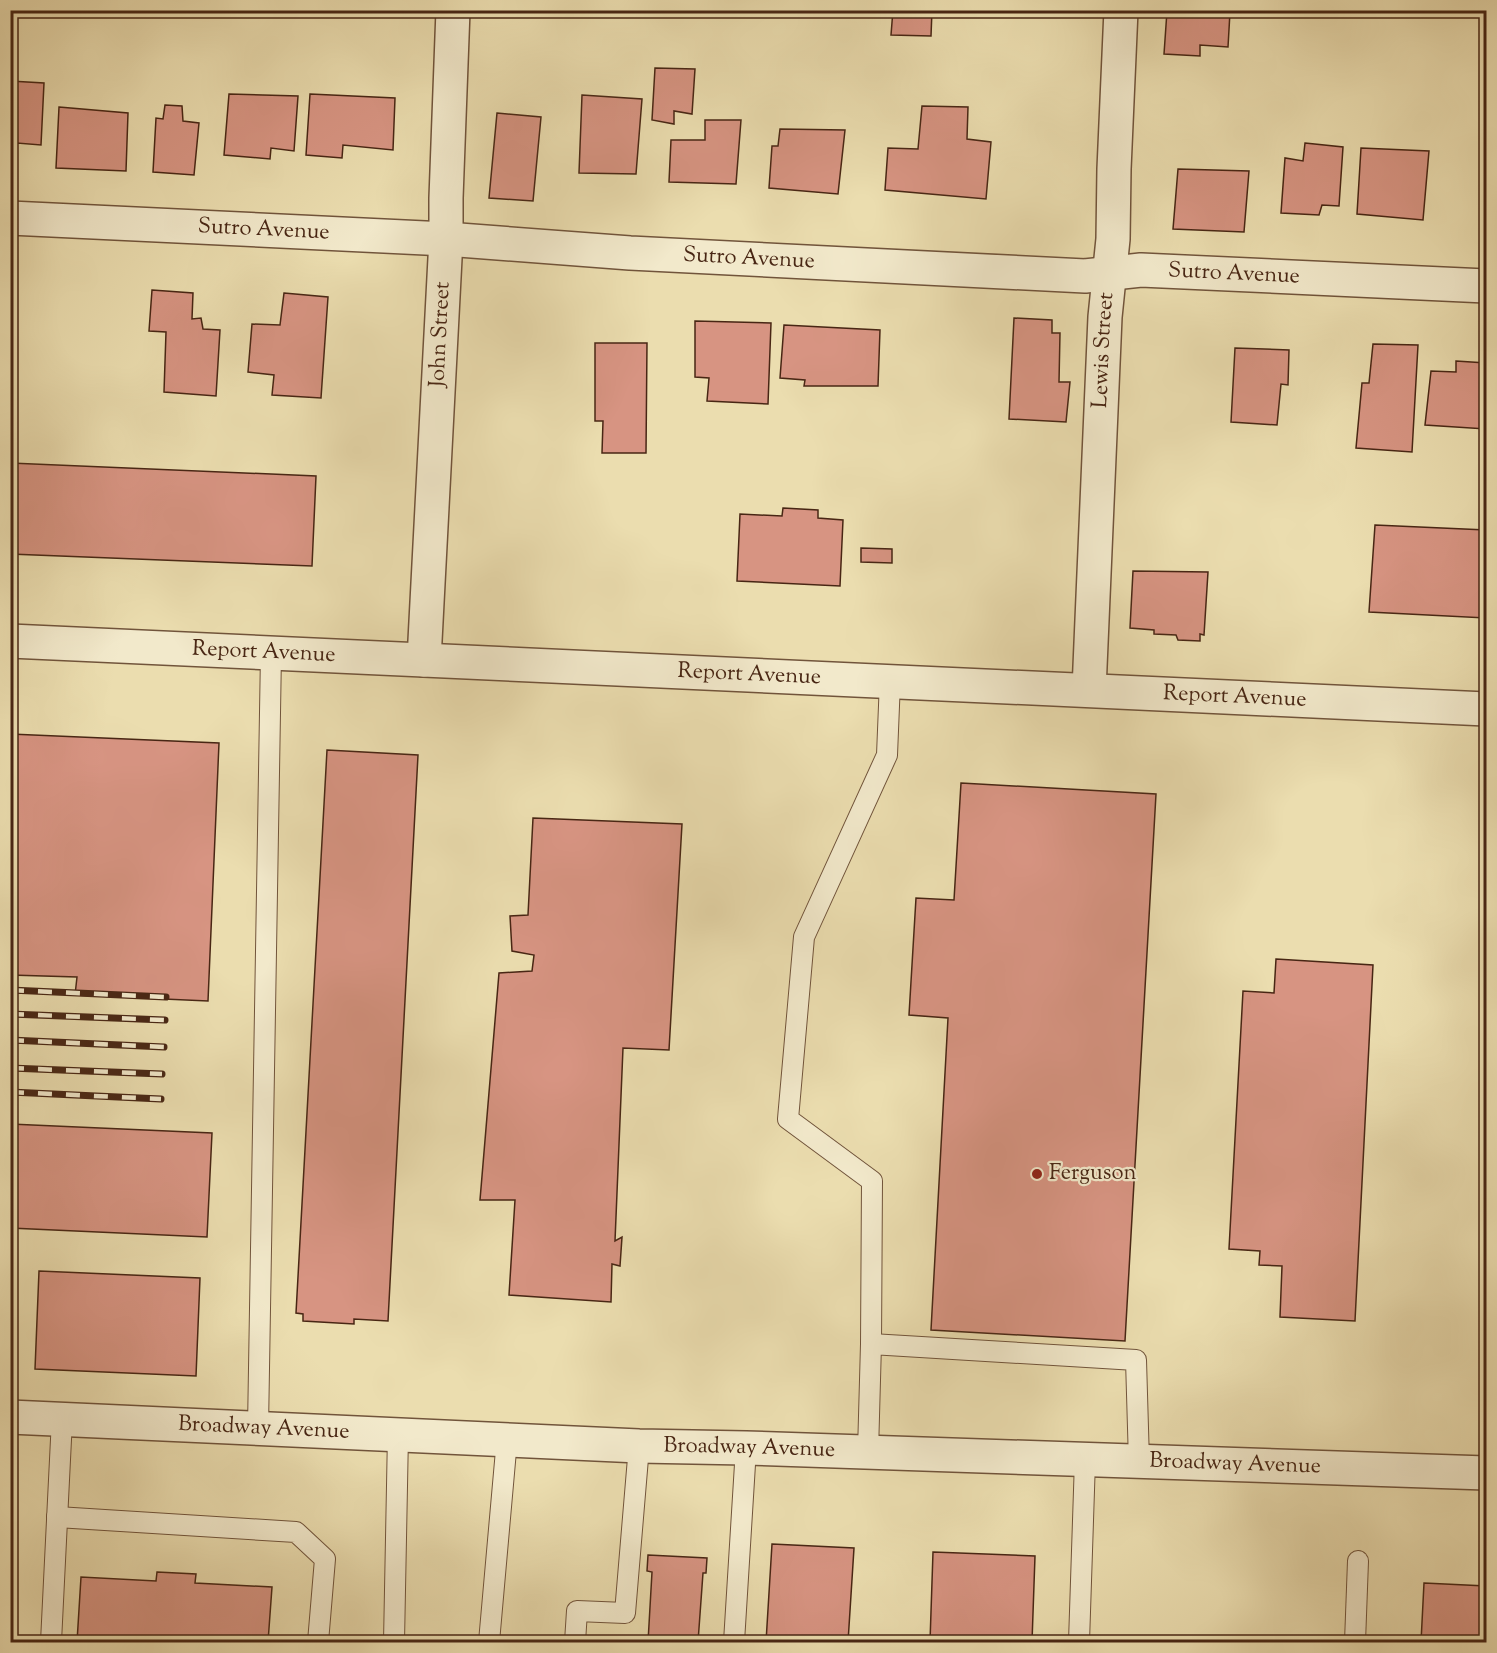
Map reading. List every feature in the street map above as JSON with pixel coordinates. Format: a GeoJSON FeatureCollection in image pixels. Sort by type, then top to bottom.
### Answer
{"type":"FeatureCollection","features":[{"type":"Feature","properties":{"kind":"street","name":"John Street"},"geometry":{"type":"LineString","coordinates":[[424,660],[446,239],[453,10]]}},
{"type":"Feature","properties":{"kind":"street","name":"Lewis Street"},"geometry":{"type":"LineString","coordinates":[[1089,690],[1105,329],[1113,239],[1122,10]]}},
{"type":"Feature","properties":{"kind":"street","name":"Sutro Avenue"},"geometry":{"type":"LineString","coordinates":[[10,218],[446,239],[630,253],[1084,276],[1141,270],[1486,286]]}},
{"type":"Feature","properties":{"kind":"street","name":"Report Avenue"},"geometry":{"type":"LineString","coordinates":[[10,641],[1486,709]]}},
{"type":"Feature","properties":{"kind":"street","name":"Broadway Avenue"},"geometry":{"type":"LineString","coordinates":[[10,1417],[639,1446],[1486,1473]]}},
{"type":"Feature","properties":{"kind":"lane"},"geometry":{"type":"LineString","coordinates":[[258,1428],[271,653]]}},
{"type":"Feature","properties":{"kind":"lane"},"geometry":{"type":"LineString","coordinates":[[868,1452],[872,1181],[788,1119],[804,937],[887,755],[890,681]]}},
{"type":"Feature","properties":{"kind":"lane"},"geometry":{"type":"LineString","coordinates":[[871,1344],[1136,1360],[1139,1462]]}},
{"type":"Feature","properties":{"kind":"lane"},"geometry":{"type":"LineString","coordinates":[[51,1642],[62,1419]]}},
{"type":"Feature","properties":{"kind":"lane"},"geometry":{"type":"LineString","coordinates":[[394,1642],[398,1434]]}},
{"type":"Feature","properties":{"kind":"lane"},"geometry":{"type":"LineString","coordinates":[[489,1642],[507,1439]]}},
{"type":"Feature","properties":{"kind":"lane"},"geometry":{"type":"LineString","coordinates":[[575,1642],[577,1611],[625,1613],[639,1446]]}},
{"type":"Feature","properties":{"kind":"lane"},"geometry":{"type":"LineString","coordinates":[[734,1642],[746,1448]]}},
{"type":"Feature","properties":{"kind":"lane"},"geometry":{"type":"LineString","coordinates":[[1079,1642],[1085,1460]]}},
{"type":"Feature","properties":{"kind":"lane"},"geometry":{"type":"LineString","coordinates":[[57,1517],[296,1532],[325,1559],[318,1642]]}},
{"type":"Feature","properties":{"kind":"lane"},"geometry":{"type":"LineString","coordinates":[[1355,1642],[1358,1561]]}},
{"type":"Feature","properties":{"kind":"building"},"geometry":{"type":"Polygon","coordinates":[[[893,10],[932,10],[931,36],[891,35],[893,10]]]}},
{"type":"Feature","properties":{"kind":"building"},"geometry":{"type":"Polygon","coordinates":[[[1167,11],[1230,12],[1228,47],[1200,45],[1200,56],[1164,54],[1167,11]]]}},
{"type":"Feature","properties":{"kind":"building"},"geometry":{"type":"Polygon","coordinates":[[[655,68],[695,69],[692,114],[674,111],[674,124],[652,120],[655,68]]]}},
{"type":"Feature","properties":{"kind":"building"},"geometry":{"type":"Polygon","coordinates":[[[10,81],[44,83],[41,145],[17,143],[17,162],[10,161],[10,81]]]}},
{"type":"Feature","properties":{"kind":"building"},"geometry":{"type":"Polygon","coordinates":[[[229,94],[298,96],[294,151],[271,148],[270,159],[224,155],[229,94]]]}},
{"type":"Feature","properties":{"kind":"building"},"geometry":{"type":"Polygon","coordinates":[[[310,94],[395,98],[393,150],[343,145],[342,158],[306,155],[310,94]]]}},
{"type":"Feature","properties":{"kind":"building"},"geometry":{"type":"Polygon","coordinates":[[[582,95],[642,99],[636,174],[579,173],[582,95]]]}},
{"type":"Feature","properties":{"kind":"building"},"geometry":{"type":"Polygon","coordinates":[[[165,105],[182,106],[183,121],[199,123],[194,175],[153,172],[156,118],[163,119],[165,105]]]}},
{"type":"Feature","properties":{"kind":"building"},"geometry":{"type":"Polygon","coordinates":[[[922,106],[968,107],[967,139],[991,142],[986,199],[885,190],[888,148],[918,149],[922,106]]]}},
{"type":"Feature","properties":{"kind":"building"},"geometry":{"type":"Polygon","coordinates":[[[59,107],[128,113],[126,171],[56,168],[59,107]]]}},
{"type":"Feature","properties":{"kind":"building"},"geometry":{"type":"Polygon","coordinates":[[[497,113],[541,117],[533,201],[489,198],[497,113]]]}},
{"type":"Feature","properties":{"kind":"building"},"geometry":{"type":"Polygon","coordinates":[[[705,120],[741,120],[736,184],[669,182],[671,140],[705,140],[705,120]]]}},
{"type":"Feature","properties":{"kind":"building"},"geometry":{"type":"Polygon","coordinates":[[[780,129],[845,130],[838,194],[769,188],[772,146],[778,146],[780,129]]]}},
{"type":"Feature","properties":{"kind":"building"},"geometry":{"type":"Polygon","coordinates":[[[1305,143],[1343,147],[1339,206],[1322,205],[1319,215],[1281,213],[1285,158],[1303,161],[1305,143]]]}},
{"type":"Feature","properties":{"kind":"building"},"geometry":{"type":"Polygon","coordinates":[[[1361,148],[1429,151],[1423,220],[1357,214],[1361,148]]]}},
{"type":"Feature","properties":{"kind":"building"},"geometry":{"type":"Polygon","coordinates":[[[1178,169],[1249,171],[1244,232],[1173,229],[1178,169]]]}},
{"type":"Feature","properties":{"kind":"building"},"geometry":{"type":"Polygon","coordinates":[[[152,290],[193,293],[192,319],[201,318],[203,329],[220,330],[216,396],[164,392],[166,332],[149,331],[152,290]]]}},
{"type":"Feature","properties":{"kind":"building"},"geometry":{"type":"Polygon","coordinates":[[[284,293],[328,297],[321,398],[272,395],[274,375],[248,372],[252,324],[280,325],[284,293]]]}},
{"type":"Feature","properties":{"kind":"building"},"geometry":{"type":"Polygon","coordinates":[[[1014,318],[1052,320],[1052,333],[1060,333],[1059,382],[1070,382],[1066,422],[1009,419],[1014,318]]]}},
{"type":"Feature","properties":{"kind":"building"},"geometry":{"type":"Polygon","coordinates":[[[695,321],[771,323],[768,404],[707,401],[709,378],[695,377],[695,321]]]}},
{"type":"Feature","properties":{"kind":"building"},"geometry":{"type":"Polygon","coordinates":[[[784,325],[880,330],[878,386],[804,386],[805,380],[780,378],[784,325]]]}},
{"type":"Feature","properties":{"kind":"building"},"geometry":{"type":"Polygon","coordinates":[[[595,343],[647,343],[646,453],[602,453],[603,421],[595,421],[595,343]]]}},
{"type":"Feature","properties":{"kind":"building"},"geometry":{"type":"Polygon","coordinates":[[[1373,344],[1418,345],[1412,452],[1356,448],[1362,383],[1369,383],[1373,344]]]}},
{"type":"Feature","properties":{"kind":"building"},"geometry":{"type":"Polygon","coordinates":[[[1235,348],[1289,350],[1288,385],[1281,384],[1277,425],[1231,422],[1235,348]]]}},
{"type":"Feature","properties":{"kind":"building"},"geometry":{"type":"Polygon","coordinates":[[[1456,361],[1486,363],[1486,429],[1425,425],[1431,371],[1456,372],[1456,361]]]}},
{"type":"Feature","properties":{"kind":"building"},"geometry":{"type":"Polygon","coordinates":[[[10,463],[316,476],[312,566],[10,554],[10,463]]]}},
{"type":"Feature","properties":{"kind":"building"},"geometry":{"type":"Polygon","coordinates":[[[783,508],[818,510],[818,518],[843,520],[840,586],[737,581],[740,514],[782,516],[783,508]]]}},
{"type":"Feature","properties":{"kind":"building"},"geometry":{"type":"Polygon","coordinates":[[[1375,525],[1486,530],[1486,618],[1369,612],[1375,525]]]}},
{"type":"Feature","properties":{"kind":"building"},"geometry":{"type":"Polygon","coordinates":[[[861,548],[892,549],[892,563],[861,562],[861,548]]]}},
{"type":"Feature","properties":{"kind":"building"},"geometry":{"type":"Polygon","coordinates":[[[1133,571],[1208,572],[1204,635],[1200,634],[1200,641],[1178,640],[1176,635],[1154,634],[1154,630],[1130,628],[1133,571]]]}},
{"type":"Feature","properties":{"kind":"building"},"geometry":{"type":"Polygon","coordinates":[[[10,734],[219,743],[208,1001],[75,995],[77,977],[10,975],[10,734]]]}},
{"type":"Feature","properties":{"kind":"building"},"geometry":{"type":"Polygon","coordinates":[[[327,750],[418,755],[388,1321],[354,1319],[354,1324],[303,1321],[303,1314],[296,1313],[327,750]]]}},
{"type":"Feature","properties":{"kind":"building","name":"Ferguson"},"geometry":{"type":"Polygon","coordinates":[[[961,783],[1156,794],[1125,1341],[931,1330],[948,1018],[909,1015],[916,898],[954,900],[961,783]]]}},
{"type":"Feature","properties":{"kind":"building"},"geometry":{"type":"Polygon","coordinates":[[[533,818],[682,824],[669,1050],[623,1048],[615,1241],[622,1237],[620,1266],[612,1264],[611,1302],[509,1295],[515,1200],[480,1200],[499,973],[532,971],[534,955],[512,951],[510,916],[528,915],[533,818]]]}},
{"type":"Feature","properties":{"kind":"building"},"geometry":{"type":"Polygon","coordinates":[[[1276,959],[1373,965],[1355,1321],[1280,1317],[1282,1266],[1259,1265],[1260,1251],[1229,1249],[1243,991],[1274,993],[1276,959]]]}},
{"type":"Feature","properties":{"kind":"building"},"geometry":{"type":"Polygon","coordinates":[[[10,1124],[212,1133],[207,1237],[10,1228],[10,1124]]]}},
{"type":"Feature","properties":{"kind":"building"},"geometry":{"type":"Polygon","coordinates":[[[39,1271],[200,1278],[196,1376],[35,1369],[39,1271]]]}},
{"type":"Feature","properties":{"kind":"building"},"geometry":{"type":"Polygon","coordinates":[[[772,1544],[854,1548],[848,1642],[766,1642],[772,1544]]]}},
{"type":"Feature","properties":{"kind":"building"},"geometry":{"type":"Polygon","coordinates":[[[933,1552],[1035,1556],[1032,1642],[930,1642],[933,1552]]]}},
{"type":"Feature","properties":{"kind":"building"},"geometry":{"type":"Polygon","coordinates":[[[648,1555],[707,1558],[706,1573],[703,1573],[698,1642],[648,1642],[652,1572],[647,1571],[648,1555]]]}},
{"type":"Feature","properties":{"kind":"building"},"geometry":{"type":"Polygon","coordinates":[[[157,1572],[196,1574],[195,1583],[272,1587],[268,1642],[77,1642],[81,1577],[156,1581],[157,1572]]]}},
{"type":"Feature","properties":{"kind":"building"},"geometry":{"type":"Polygon","coordinates":[[[1424,1583],[1486,1586],[1486,1642],[1421,1642],[1424,1583]]]}},
{"type":"Feature","properties":{"kind":"railway"},"geometry":{"type":"LineString","coordinates":[[10,990],[166,997]]}},
{"type":"Feature","properties":{"kind":"railway"},"geometry":{"type":"LineString","coordinates":[[10,1014],[165,1020]]}},
{"type":"Feature","properties":{"kind":"railway"},"geometry":{"type":"LineString","coordinates":[[10,1040],[164,1047]]}},
{"type":"Feature","properties":{"kind":"railway"},"geometry":{"type":"LineString","coordinates":[[10,1068],[162,1074]]}},
{"type":"Feature","properties":{"kind":"railway"},"geometry":{"type":"LineString","coordinates":[[10,1092],[161,1099]]}},
{"type":"Feature","properties":{"kind":"place","name":"Ferguson"},"geometry":{"type":"Point","coordinates":[1037,1174]}}]}
